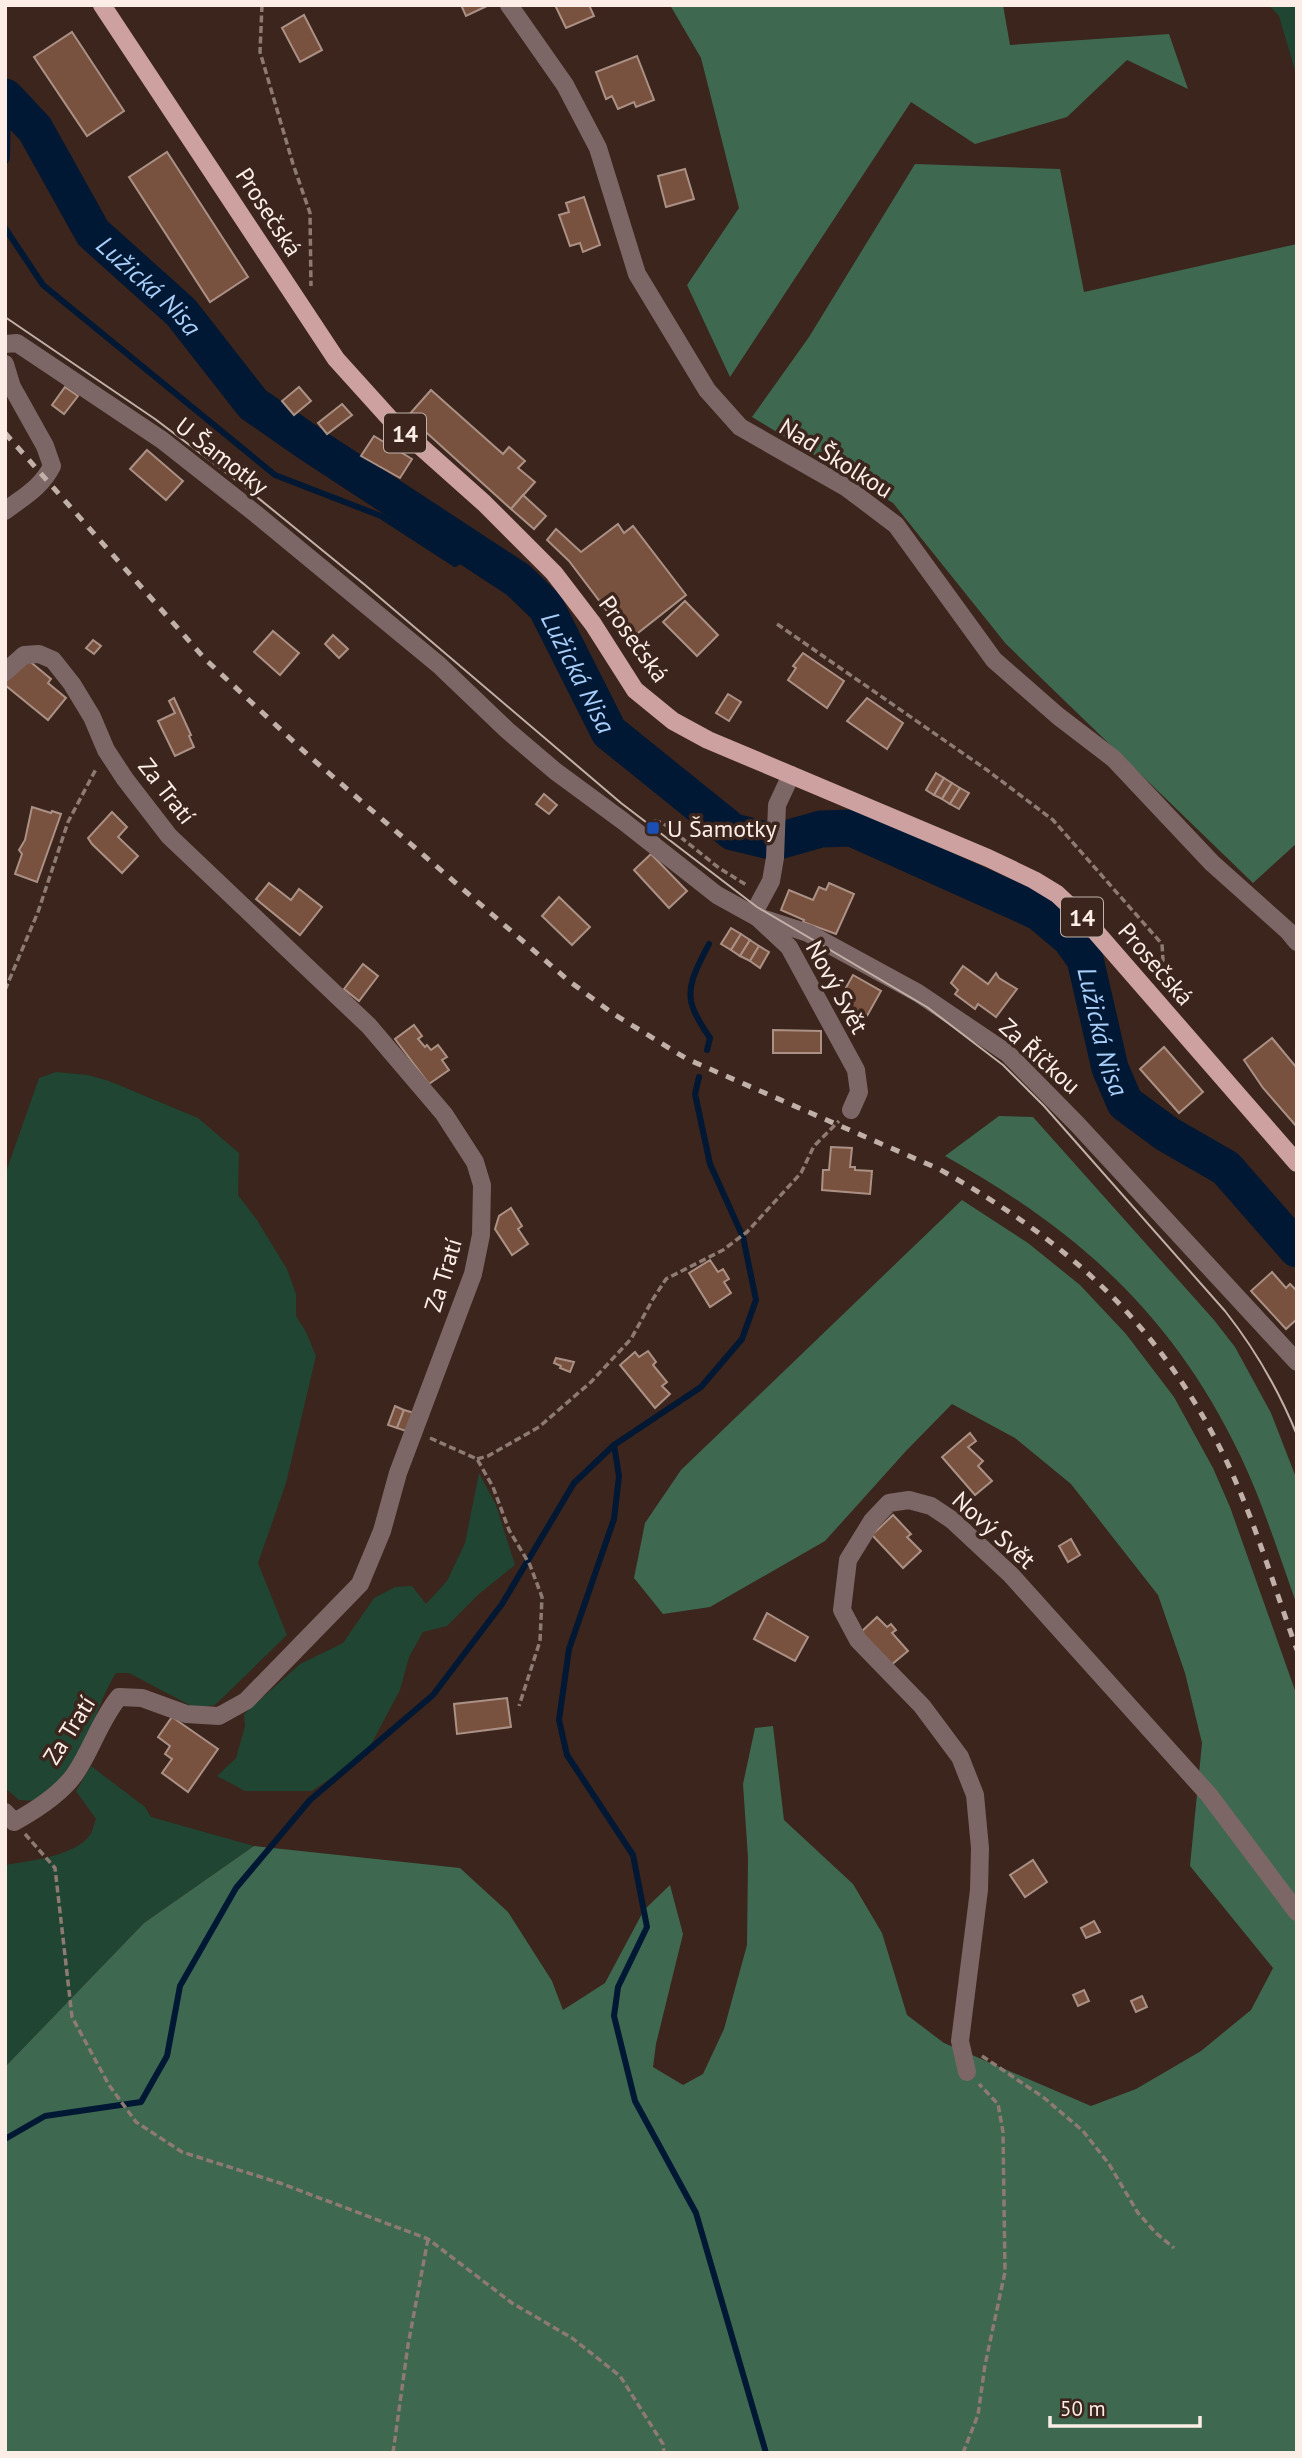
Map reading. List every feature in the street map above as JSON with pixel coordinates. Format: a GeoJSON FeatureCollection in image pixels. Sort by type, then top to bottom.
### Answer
{"type":"FeatureCollection","features":[{"type":"Feature","properties":{"kind":"main road","name":"Prosečská"},"geometry":{"type":"LineString","coordinates":[[102,5],[336,359],[392,421],[484,503],[554,573],[593,624],[635,690],[673,721],[696,733],[988,858],[1057,894],[1089,923],[1297,1163]]}},
{"type":"Feature","properties":{"kind":"street","name":"Nad Školkou"},"geometry":{"type":"LineString","coordinates":[[509,5],[565,85],[598,148],[637,274],[707,390],[740,427],[847,488],[895,525],[994,660],[1058,716],[1114,759],[1212,863],[1297,942]]}},
{"type":"Feature","properties":{"kind":"street","name":"U Šamotky"},"geometry":{"type":"LineString","coordinates":[[5,344],[17,343],[162,440],[439,665],[507,730],[555,771],[717,895],[755,916]]}},
{"type":"Feature","properties":{"kind":"street"},"geometry":{"type":"LineString","coordinates":[[5,364],[12,387],[45,446],[52,466],[46,479],[27,497],[5,511]]}},
{"type":"Feature","properties":{"kind":"street","name":"Za Tratí"},"geometry":{"type":"LineString","coordinates":[[5,672],[24,655],[39,654],[53,660],[72,684],[92,717],[106,750],[125,779],[169,836],[369,1026],[444,1114],[475,1162],[482,1185],[481,1235],[473,1274],[398,1473],[382,1531],[360,1584],[246,1701],[219,1716],[186,1714],[142,1698],[119,1697],[105,1714],[74,1775],[41,1807],[10,1817]]}},
{"type":"Feature","properties":{"kind":"street"},"geometry":{"type":"LineString","coordinates":[[755,916],[771,881],[775,858],[777,805],[791,775]]}},
{"type":"Feature","properties":{"kind":"street","name":"Nový Svět"},"geometry":{"type":"LineString","coordinates":[[755,916],[789,947],[856,1070],[859,1092],[852,1110]]}},
{"type":"Feature","properties":{"kind":"street","name":"Za Říčkou"},"geometry":{"type":"LineString","coordinates":[[755,916],[790,926],[820,939],[918,993],[1007,1053],[1077,1124],[1297,1362]]}},
{"type":"Feature","properties":{"kind":"street","name":"Nový Svět"},"geometry":{"type":"LineString","coordinates":[[967,2072],[961,2041],[979,1890],[980,1848],[975,1796],[960,1758],[922,1706],[859,1640],[842,1610],[848,1560],[872,1521],[889,1503],[909,1500],[931,1506],[952,1520],[1012,1575],[1209,1795],[1297,1912]]}},
{"type":"Feature","properties":{"kind":"path"},"geometry":{"type":"LineString","coordinates":[[262,5],[260,52],[310,213],[312,281],[307,316]]}},
{"type":"Feature","properties":{"kind":"path"},"geometry":{"type":"LineString","coordinates":[[777,624],[987,770],[1053,820],[1162,944],[1163,960],[1159,973],[1144,987]]}},
{"type":"Feature","properties":{"kind":"path"},"geometry":{"type":"LineString","coordinates":[[5,990],[38,912],[68,822],[106,750]]}},
{"type":"Feature","properties":{"kind":"path"},"geometry":{"type":"LineString","coordinates":[[652,820],[663,824],[719,868],[763,896]]}},
{"type":"Feature","properties":{"kind":"path"},"geometry":{"type":"LineString","coordinates":[[477,1459],[488,1456],[539,1427],[591,1382],[631,1339],[666,1279],[723,1250],[747,1232],[801,1173],[814,1146],[852,1110]]}},
{"type":"Feature","properties":{"kind":"path"},"geometry":{"type":"LineString","coordinates":[[414,1431],[477,1459],[493,1487],[509,1530],[530,1565],[542,1597],[540,1641],[519,1706]]}},
{"type":"Feature","properties":{"kind":"path"},"geometry":{"type":"LineString","coordinates":[[10,1817],[55,1868],[72,2017],[109,2085],[136,2122],[182,2152],[280,2183],[428,2239],[512,2303],[572,2338],[620,2376],[663,2444],[664,2453]]}},
{"type":"Feature","properties":{"kind":"path"},"geometry":{"type":"LineString","coordinates":[[961,2041],[1042,2097],[1083,2131],[1109,2164],[1138,2213],[1156,2234],[1174,2248]]}},
{"type":"Feature","properties":{"kind":"path"},"geometry":{"type":"LineString","coordinates":[[963,2453],[978,2415],[985,2365],[1005,2272],[1003,2132],[998,2104],[967,2072]]}},
{"type":"Feature","properties":{"kind":"path"},"geometry":{"type":"LineString","coordinates":[[393,2453],[408,2345],[428,2239]]}},
{"type":"Feature","properties":{"kind":"green space"},"geometry":{"type":"Polygon","coordinates":[[[670,5],[1003,5],[1010,45],[1169,34],[1188,89],[1127,60],[1067,117],[975,144],[911,102],[730,377],[687,285],[739,208],[701,58],[670,5]]]}},
{"type":"Feature","properties":{"kind":"green space"},"geometry":{"type":"Polygon","coordinates":[[[1269,5],[1297,5],[1297,77],[1279,16],[1269,5]]]}},
{"type":"Feature","properties":{"kind":"green space"},"geometry":{"type":"Polygon","coordinates":[[[915,164],[1060,169],[1084,292],[1297,244],[1297,843],[1253,883],[1006,644],[893,503],[752,417],[809,337],[915,164]]]}},
{"type":"Feature","properties":{"kind":"green space"},"geometry":{"type":"Polygon","coordinates":[[[56,1072],[88,1075],[109,1081],[198,1118],[239,1153],[238,1195],[287,1269],[296,1294],[296,1316],[316,1356],[286,1483],[258,1563],[287,1635],[215,1705],[195,1708],[129,1673],[116,1673],[74,1764],[37,1801],[19,1800],[5,1788],[5,1175],[39,1078],[56,1072]]]}},
{"type":"Feature","properties":{"kind":"green space"},"geometry":{"type":"Polygon","coordinates":[[[999,1116],[1033,1117],[1235,1347],[1271,1413],[1297,1480],[1297,1605],[1240,1455],[1214,1405],[1153,1319],[1118,1281],[1080,1247],[1038,1215],[945,1156],[999,1116]]]}},
{"type":"Feature","properties":{"kind":"green space"},"geometry":{"type":"Polygon","coordinates":[[[962,1200],[1028,1243],[1080,1285],[1126,1334],[1174,1397],[1213,1468],[1230,1507],[1297,1696],[1297,2453],[5,2453],[5,2067],[144,1923],[254,1846],[460,1868],[508,1912],[552,1981],[563,2010],[605,1983],[644,1910],[670,1885],[683,1934],[656,2044],[653,2067],[683,2085],[703,2074],[724,2029],[747,1945],[748,1858],[743,1784],[755,1728],[773,1726],[784,1820],[853,1884],[882,1933],[907,2015],[944,2043],[1091,2106],[1136,2089],[1201,2051],[1251,2010],[1273,1968],[1190,1866],[1202,1743],[1185,1673],[1158,1595],[1071,1484],[1015,1438],[952,1404],[825,1541],[710,1607],[663,1614],[634,1578],[645,1523],[681,1470],[962,1200]]]}},
{"type":"Feature","properties":{"kind":"green space"},"geometry":{"type":"Polygon","coordinates":[[[479,1473],[496,1505],[515,1565],[479,1594],[447,1626],[423,1632],[409,1657],[400,1690],[366,1754],[312,1791],[245,1791],[217,1776],[236,1758],[245,1726],[244,1714],[300,1664],[343,1643],[374,1598],[395,1587],[412,1586],[426,1604],[447,1581],[465,1543],[479,1473]]]}},
{"type":"Feature","properties":{"kind":"green space"},"geometry":{"type":"Polygon","coordinates":[[[91,1766],[145,1807],[151,1817],[254,1846],[144,1923],[5,2067],[5,1865],[63,1853],[90,1835],[96,1819],[76,1791],[91,1766]]]}},
{"type":"Feature","properties":{"kind":"building"},"geometry":{"type":"Polygon","coordinates":[[[461,5],[489,5],[466,16],[461,5]]]}},
{"type":"Feature","properties":{"kind":"building"},"geometry":{"type":"Polygon","coordinates":[[[555,5],[589,5],[594,16],[566,28],[555,5]]]}},
{"type":"Feature","properties":{"kind":"building"},"geometry":{"type":"Polygon","coordinates":[[[304,15],[322,50],[300,62],[282,28],[304,15]]]}},
{"type":"Feature","properties":{"kind":"building"},"geometry":{"type":"Polygon","coordinates":[[[72,32],[124,111],[87,136],[34,57],[72,32]]]}},
{"type":"Feature","properties":{"kind":"building"},"geometry":{"type":"Polygon","coordinates":[[[637,56],[654,100],[636,107],[634,102],[618,109],[612,96],[606,99],[596,72],[637,56]]]}},
{"type":"Feature","properties":{"kind":"building"},"geometry":{"type":"Polygon","coordinates":[[[167,152],[248,277],[210,302],[129,177],[167,152]]]}},
{"type":"Feature","properties":{"kind":"building"},"geometry":{"type":"Polygon","coordinates":[[[685,169],[694,199],[666,207],[658,176],[685,169]]]}},
{"type":"Feature","properties":{"kind":"building"},"geometry":{"type":"Polygon","coordinates":[[[584,197],[600,245],[583,252],[580,243],[570,246],[559,215],[569,212],[566,203],[584,197]]]}},
{"type":"Feature","properties":{"kind":"building"},"geometry":{"type":"Polygon","coordinates":[[[65,387],[78,396],[64,414],[52,405],[65,387]]]}},
{"type":"Feature","properties":{"kind":"building"},"geometry":{"type":"Polygon","coordinates":[[[299,387],[311,401],[294,415],[282,401],[299,387]]]}},
{"type":"Feature","properties":{"kind":"building"},"geometry":{"type":"Polygon","coordinates":[[[431,390],[503,454],[509,447],[525,461],[518,468],[535,482],[511,509],[408,416],[431,390]]]}},
{"type":"Feature","properties":{"kind":"building"},"geometry":{"type":"Polygon","coordinates":[[[342,404],[352,415],[327,434],[318,423],[342,404]]]}},
{"type":"Feature","properties":{"kind":"building"},"geometry":{"type":"Polygon","coordinates":[[[374,436],[412,459],[400,478],[361,456],[374,436]]]}},
{"type":"Feature","properties":{"kind":"building"},"geometry":{"type":"Polygon","coordinates":[[[147,450],[183,481],[166,500],[130,469],[147,450]]]}},
{"type":"Feature","properties":{"kind":"building"},"geometry":{"type":"Polygon","coordinates":[[[523,495],[546,516],[534,529],[511,509],[523,495]]]}},
{"type":"Feature","properties":{"kind":"building"},"geometry":{"type":"Polygon","coordinates":[[[618,524],[624,533],[633,526],[686,595],[629,640],[569,561],[547,540],[556,529],[581,552],[618,524]]]}},
{"type":"Feature","properties":{"kind":"building"},"geometry":{"type":"Polygon","coordinates":[[[685,601],[718,635],[697,656],[663,622],[685,601]]]}},
{"type":"Feature","properties":{"kind":"building"},"geometry":{"type":"Polygon","coordinates":[[[273,631],[299,653],[280,675],[254,652],[273,631]]]}},
{"type":"Feature","properties":{"kind":"building"},"geometry":{"type":"Polygon","coordinates":[[[333,635],[348,649],[339,658],[325,644],[333,635]]]}},
{"type":"Feature","properties":{"kind":"building"},"geometry":{"type":"Polygon","coordinates":[[[93,640],[101,646],[94,654],[86,648],[93,640]]]}},
{"type":"Feature","properties":{"kind":"building"},"geometry":{"type":"Polygon","coordinates":[[[803,653],[844,681],[827,708],[788,680],[796,668],[793,666],[803,653]]]}},
{"type":"Feature","properties":{"kind":"building"},"geometry":{"type":"Polygon","coordinates":[[[27,659],[51,679],[48,683],[66,698],[48,720],[5,685],[22,661],[27,659]]]}},
{"type":"Feature","properties":{"kind":"building"},"geometry":{"type":"Polygon","coordinates":[[[728,694],[741,702],[729,721],[716,713],[728,694]]]}},
{"type":"Feature","properties":{"kind":"building"},"geometry":{"type":"Polygon","coordinates":[[[174,698],[194,747],[175,756],[158,721],[175,713],[169,701],[174,698]]]}},
{"type":"Feature","properties":{"kind":"building"},"geometry":{"type":"Polygon","coordinates":[[[867,698],[903,723],[887,749],[847,721],[867,698]]]}},
{"type":"Feature","properties":{"kind":"building"},"geometry":{"type":"Polygon","coordinates":[[[936,773],[944,778],[934,795],[926,790],[936,773]]]}},
{"type":"Feature","properties":{"kind":"building"},"geometry":{"type":"Polygon","coordinates":[[[944,778],[952,783],[942,799],[934,795],[944,778]]]}},
{"type":"Feature","properties":{"kind":"building"},"geometry":{"type":"Polygon","coordinates":[[[952,783],[960,788],[950,804],[942,799],[952,783]]]}},
{"type":"Feature","properties":{"kind":"building"},"geometry":{"type":"Polygon","coordinates":[[[960,788],[969,793],[959,809],[950,804],[960,788]]]}},
{"type":"Feature","properties":{"kind":"building"},"geometry":{"type":"Polygon","coordinates":[[[544,794],[557,805],[549,814],[536,804],[544,794]]]}},
{"type":"Feature","properties":{"kind":"building"},"geometry":{"type":"Polygon","coordinates":[[[32,807],[61,814],[37,882],[15,874],[32,807]]]}},
{"type":"Feature","properties":{"kind":"building"},"geometry":{"type":"Polygon","coordinates":[[[112,812],[127,827],[118,837],[138,856],[122,873],[88,838],[112,812]]]}},
{"type":"Feature","properties":{"kind":"building"},"geometry":{"type":"Polygon","coordinates":[[[651,854],[687,891],[669,908],[634,870],[651,854]]]}},
{"type":"Feature","properties":{"kind":"building"},"geometry":{"type":"Polygon","coordinates":[[[269,883],[291,900],[299,889],[322,907],[300,935],[256,899],[269,883]]]}},
{"type":"Feature","properties":{"kind":"building"},"geometry":{"type":"Polygon","coordinates":[[[829,883],[854,894],[836,934],[803,922],[804,920],[781,910],[789,890],[813,900],[819,887],[826,890],[829,883]]]}},
{"type":"Feature","properties":{"kind":"building"},"geometry":{"type":"Polygon","coordinates":[[[559,897],[590,927],[572,945],[542,916],[559,897]]]}},
{"type":"Feature","properties":{"kind":"building"},"geometry":{"type":"Polygon","coordinates":[[[731,928],[741,934],[731,950],[721,944],[731,928]]]}},
{"type":"Feature","properties":{"kind":"building"},"geometry":{"type":"Polygon","coordinates":[[[741,934],[750,940],[740,956],[731,950],[741,934]]]}},
{"type":"Feature","properties":{"kind":"building"},"geometry":{"type":"Polygon","coordinates":[[[750,940],[759,946],[750,961],[740,956],[750,940]]]}},
{"type":"Feature","properties":{"kind":"building"},"geometry":{"type":"Polygon","coordinates":[[[759,946],[769,952],[760,968],[750,961],[759,946]]]}},
{"type":"Feature","properties":{"kind":"building"},"geometry":{"type":"Polygon","coordinates":[[[363,964],[378,976],[359,1001],[344,989],[363,964]]]}},
{"type":"Feature","properties":{"kind":"building"},"geometry":{"type":"Polygon","coordinates":[[[963,966],[988,984],[996,973],[999,978],[1017,989],[996,1017],[978,1004],[975,1009],[955,994],[958,990],[951,983],[963,966]]]}},
{"type":"Feature","properties":{"kind":"building"},"geometry":{"type":"Polygon","coordinates":[[[853,975],[881,991],[867,1016],[839,1000],[853,975]]]}},
{"type":"Feature","properties":{"kind":"building"},"geometry":{"type":"Polygon","coordinates":[[[414,1025],[422,1036],[418,1039],[425,1047],[427,1045],[431,1050],[438,1045],[447,1057],[442,1060],[449,1070],[429,1084],[395,1039],[414,1025]]]}},
{"type":"Feature","properties":{"kind":"building"},"geometry":{"type":"Polygon","coordinates":[[[773,1030],[821,1031],[821,1053],[773,1053],[773,1030]]]}},
{"type":"Feature","properties":{"kind":"building"},"geometry":{"type":"Polygon","coordinates":[[[1272,1038],[1297,1068],[1297,1127],[1263,1088],[1244,1060],[1272,1038]]]}},
{"type":"Feature","properties":{"kind":"building"},"geometry":{"type":"Polygon","coordinates":[[[1164,1047],[1203,1092],[1179,1113],[1140,1069],[1164,1047]]]}},
{"type":"Feature","properties":{"kind":"building"},"geometry":{"type":"Polygon","coordinates":[[[831,1147],[852,1148],[850,1167],[872,1171],[870,1194],[822,1190],[823,1170],[829,1170],[831,1147]]]}},
{"type":"Feature","properties":{"kind":"building"},"geometry":{"type":"Polygon","coordinates":[[[511,1208],[522,1226],[518,1229],[528,1244],[512,1255],[495,1229],[499,1216],[511,1208]]]}},
{"type":"Feature","properties":{"kind":"building"},"geometry":{"type":"Polygon","coordinates":[[[710,1260],[718,1272],[723,1269],[729,1279],[724,1282],[731,1293],[710,1307],[689,1273],[710,1260]]]}},
{"type":"Feature","properties":{"kind":"building"},"geometry":{"type":"Polygon","coordinates":[[[1272,1272],[1286,1288],[1290,1284],[1297,1291],[1297,1319],[1286,1329],[1251,1291],[1272,1272]]]}},
{"type":"Feature","properties":{"kind":"building"},"geometry":{"type":"Polygon","coordinates":[[[648,1351],[656,1362],[653,1365],[667,1382],[662,1386],[670,1394],[655,1408],[620,1365],[635,1352],[639,1357],[648,1351]]]}},
{"type":"Feature","properties":{"kind":"building"},"geometry":{"type":"Polygon","coordinates":[[[556,1358],[574,1362],[570,1372],[554,1363],[556,1358]]]}},
{"type":"Feature","properties":{"kind":"building"},"geometry":{"type":"Polygon","coordinates":[[[395,1406],[404,1410],[397,1428],[388,1425],[395,1406]]]}},
{"type":"Feature","properties":{"kind":"building"},"geometry":{"type":"Polygon","coordinates":[[[404,1410],[414,1413],[406,1431],[397,1428],[404,1410]]]}},
{"type":"Feature","properties":{"kind":"building"},"geometry":{"type":"Polygon","coordinates":[[[970,1433],[976,1441],[968,1447],[983,1461],[978,1466],[992,1481],[975,1495],[942,1457],[970,1433]]]}},
{"type":"Feature","properties":{"kind":"building"},"geometry":{"type":"Polygon","coordinates":[[[893,1515],[911,1534],[907,1537],[921,1551],[903,1568],[872,1535],[893,1515]]]}},
{"type":"Feature","properties":{"kind":"building"},"geometry":{"type":"Polygon","coordinates":[[[1071,1539],[1080,1555],[1068,1562],[1059,1546],[1071,1539]]]}},
{"type":"Feature","properties":{"kind":"building"},"geometry":{"type":"Polygon","coordinates":[[[767,1613],[808,1637],[795,1661],[754,1639],[767,1613]]]}},
{"type":"Feature","properties":{"kind":"building"},"geometry":{"type":"Polygon","coordinates":[[[877,1617],[887,1627],[891,1624],[896,1630],[892,1633],[908,1651],[891,1665],[861,1632],[877,1617]]]}},
{"type":"Feature","properties":{"kind":"building"},"geometry":{"type":"Polygon","coordinates":[[[507,1698],[511,1727],[457,1734],[454,1704],[507,1698]]]}},
{"type":"Feature","properties":{"kind":"building"},"geometry":{"type":"Polygon","coordinates":[[[172,1717],[218,1749],[188,1792],[162,1773],[172,1759],[165,1754],[170,1746],[158,1737],[172,1717]]]}},
{"type":"Feature","properties":{"kind":"building"},"geometry":{"type":"Polygon","coordinates":[[[1033,1860],[1047,1882],[1025,1897],[1010,1875],[1033,1860]]]}},
{"type":"Feature","properties":{"kind":"building"},"geometry":{"type":"Polygon","coordinates":[[[1094,1921],[1100,1932],[1086,1938],[1081,1928],[1094,1921]]]}},
{"type":"Feature","properties":{"kind":"building"},"geometry":{"type":"Polygon","coordinates":[[[1084,1990],[1089,2001],[1078,2006],[1073,1995],[1084,1990]]]}},
{"type":"Feature","properties":{"kind":"building"},"geometry":{"type":"Polygon","coordinates":[[[1142,1996],[1147,2007],[1136,2012],[1131,2001],[1142,1996]]]}},
{"type":"Feature","properties":{"kind":"waterway","name":"Lužická Nisa"},"geometry":{"type":"LineString","coordinates":[[5,97],[35,129],[93,233],[181,312],[253,404],[518,580],[546,607],[609,732],[733,832],[775,842],[821,829],[852,828],[1039,912],[1070,938],[1085,959],[1110,1068],[1125,1103],[1167,1134],[1226,1168],[1297,1249]]}},
{"type":"Feature","properties":{"kind":"waterway"},"geometry":{"type":"LineString","coordinates":[[5,162],[8,100]]}},
{"type":"Feature","properties":{"kind":"waterway"},"geometry":{"type":"LineString","coordinates":[[5,228],[43,285],[275,475],[381,516],[455,564],[475,551]]}},
{"type":"Feature","properties":{"kind":"waterway"},"geometry":{"type":"LineString","coordinates":[[707,1050],[710,1038],[695,1012],[690,992],[694,975],[709,944]]}},
{"type":"Feature","properties":{"kind":"waterway"},"geometry":{"type":"LineString","coordinates":[[699,1077],[695,1094],[710,1164],[743,1237],[756,1300],[742,1339],[701,1387],[614,1445],[619,1476],[614,1519],[569,1649],[559,1720],[567,1755],[633,1855],[647,1927],[618,1987],[614,2016],[635,2101],[696,2213],[766,2453]]}},
{"type":"Feature","properties":{"kind":"waterway"},"geometry":{"type":"LineString","coordinates":[[5,2139],[45,2116],[141,2102],[167,2056],[180,1986],[236,1888],[310,1800],[433,1695],[502,1604],[574,1483],[614,1445]]}},
{"type":"Feature","properties":{"kind":"tram line"},"geometry":{"type":"LineString","coordinates":[[5,317],[155,419],[241,484],[365,585],[621,803],[757,907],[927,1007],[1003,1065],[1044,1106],[1225,1311],[1266,1371],[1297,1435]]}},
{"type":"Feature","properties":{"kind":"railway"},"geometry":{"type":"LineString","coordinates":[[5,433],[205,659],[309,756],[569,981],[612,1013],[687,1059],[939,1169],[986,1197],[1070,1257],[1140,1327],[1172,1367],[1200,1411],[1236,1483],[1297,1650]]}},
{"type":"Feature","properties":{"kind":"place","name":"U Šamotky"},"geometry":{"type":"Point","coordinates":[653,828]}}]}
